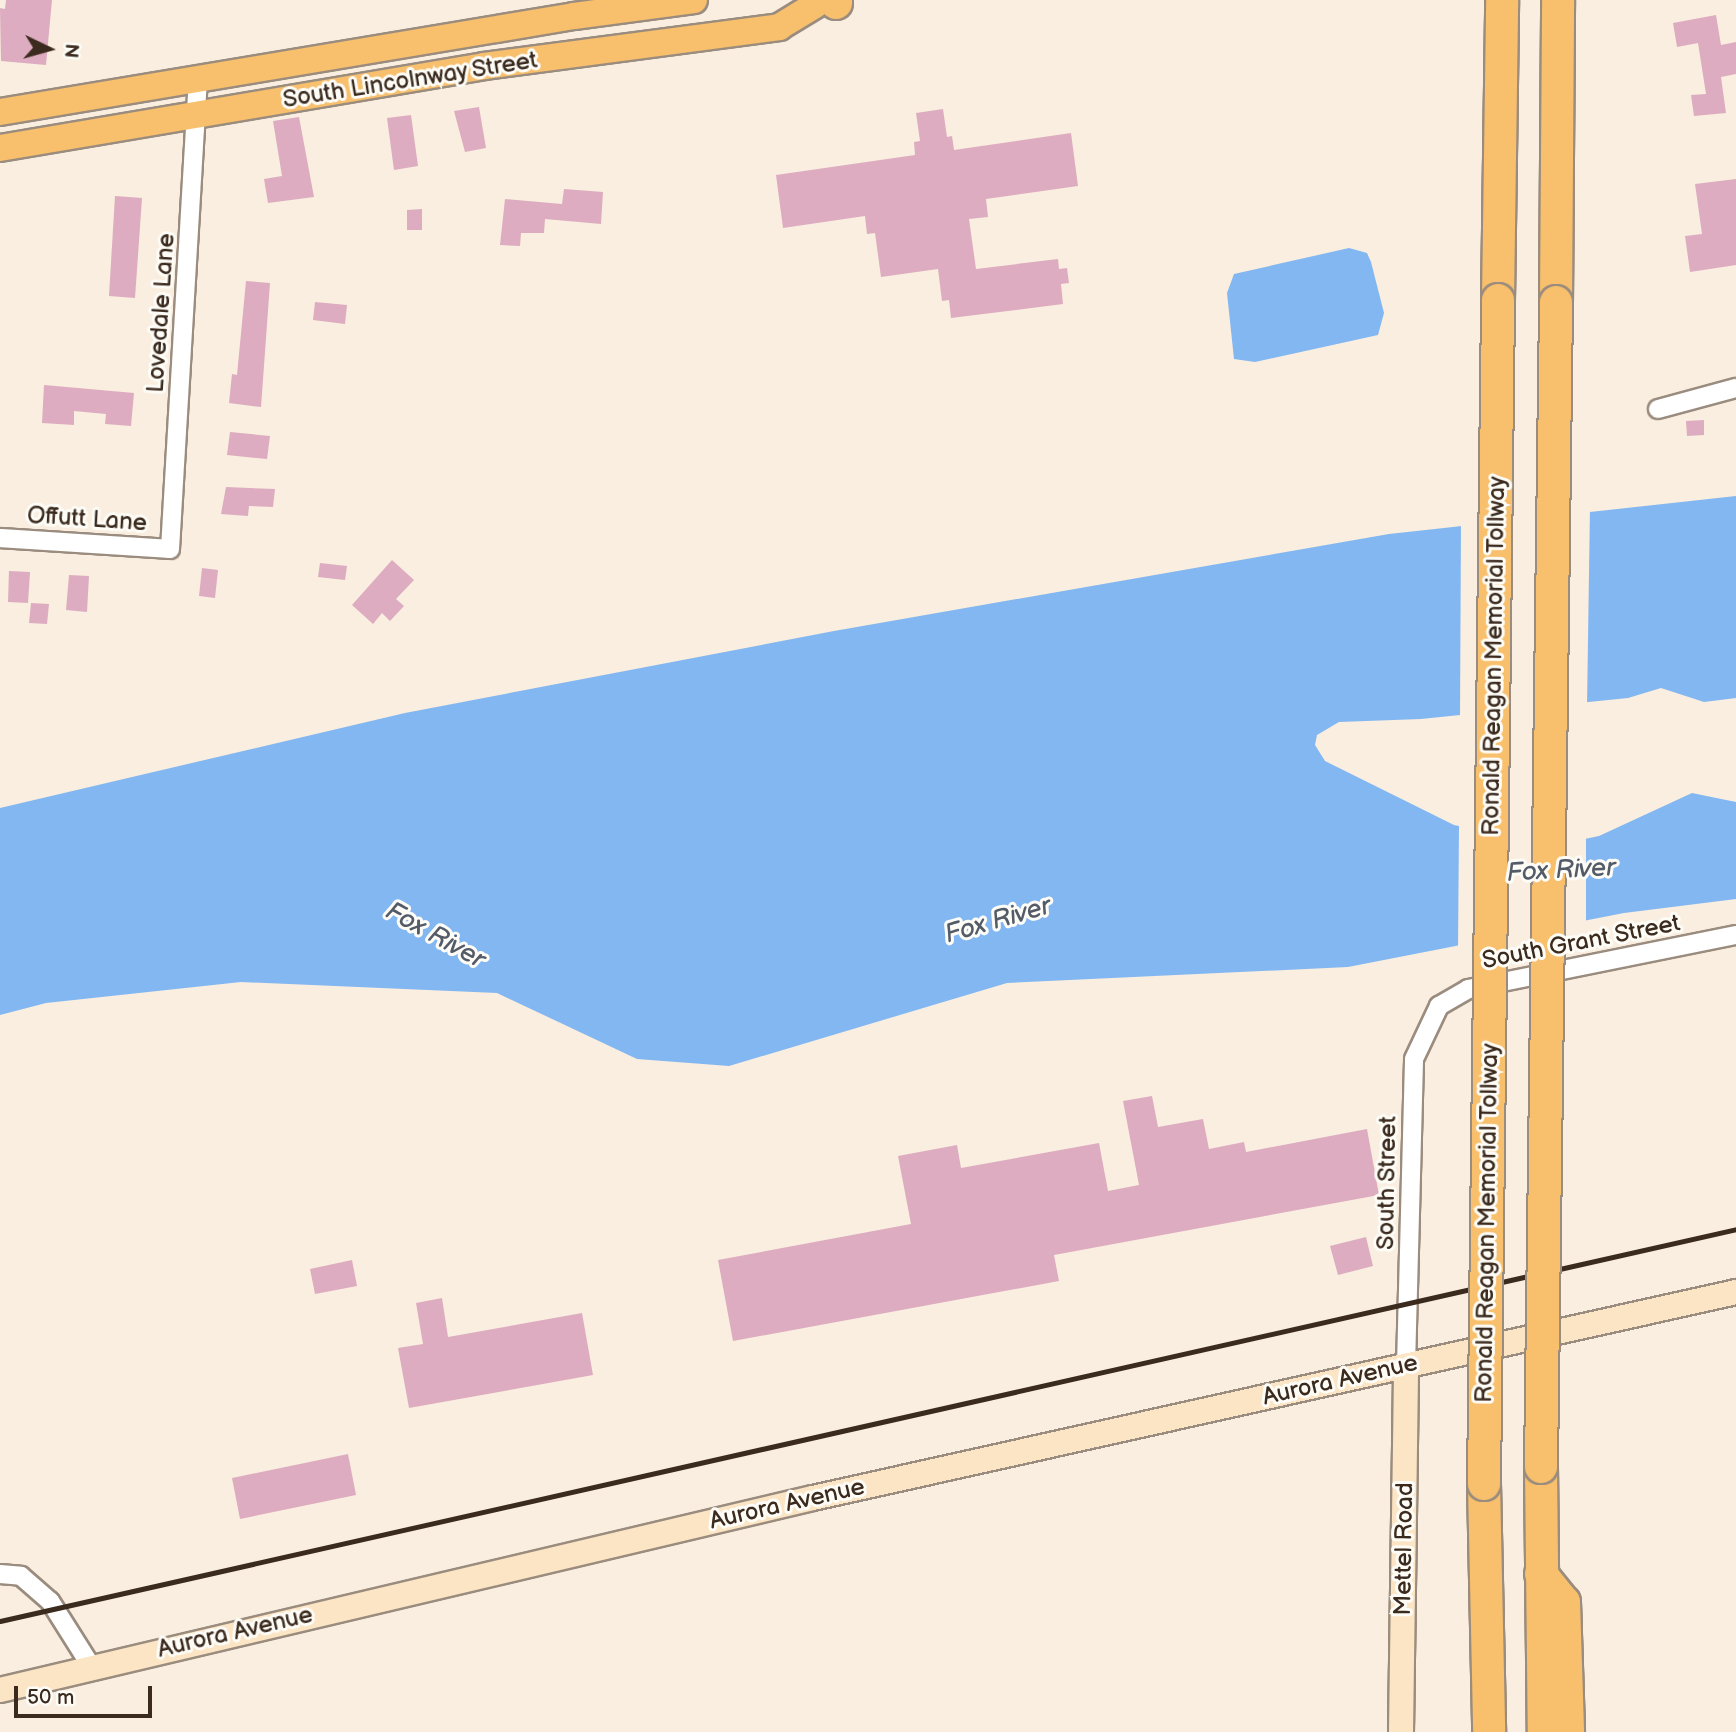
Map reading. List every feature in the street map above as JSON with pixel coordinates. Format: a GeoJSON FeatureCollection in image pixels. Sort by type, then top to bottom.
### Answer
{"type":"FeatureCollection","features":[{"type":"Feature","properties":{"kind":"highway","name":"Ronald Reagan Memorial Tollway"},"geometry":{"type":"LineString","coordinates":[[1489,1732],[1484,1484],[1502,0]]}},
{"type":"Feature","properties":{"kind":"highway"},"geometry":{"type":"LineString","coordinates":[[1544,1732],[1541,1468],[1558,0]]}},
{"type":"Feature","properties":{"kind":"highway"},"geometry":{"type":"LineString","coordinates":[[1541,1574],[1564,1602],[1568,1732]]}},
{"type":"Feature","properties":{"kind":"main road","name":"South Lincolnway Street"},"geometry":{"type":"LineString","coordinates":[[0,112],[694,0]]}},
{"type":"Feature","properties":{"kind":"main road","name":"South Lincolnway Street"},"geometry":{"type":"LineString","coordinates":[[0,148],[532,59],[779,27],[836,1]]}},
{"type":"Feature","properties":{"kind":"main road","name":"Aurora Avenue"},"geometry":{"type":"LineString","coordinates":[[0,1690],[91,1666],[1576,1326],[1736,1292]]}},
{"type":"Feature","properties":{"kind":"main road","name":"Mettel Road"},"geometry":{"type":"LineString","coordinates":[[1401,1732],[1406,1366]]}},
{"type":"Feature","properties":{"kind":"street","name":"Lovedale Lane"},"geometry":{"type":"LineString","coordinates":[[170,549],[198,79]]}},
{"type":"Feature","properties":{"kind":"street"},"geometry":{"type":"LineString","coordinates":[[1658,409],[1736,388]]}},
{"type":"Feature","properties":{"kind":"street","name":"Offutt Lane"},"geometry":{"type":"LineString","coordinates":[[0,538],[170,549]]}},
{"type":"Feature","properties":{"kind":"street","name":"South Grant Street"},"geometry":{"type":"LineString","coordinates":[[1439,1006],[1468,989],[1736,935]]}},
{"type":"Feature","properties":{"kind":"street","name":"South Street"},"geometry":{"type":"LineString","coordinates":[[1406,1366],[1413,1059],[1439,1006]]}},
{"type":"Feature","properties":{"kind":"street"},"geometry":{"type":"LineString","coordinates":[[0,1574],[21,1576],[50,1601],[91,1666]]}},
{"type":"Feature","properties":{"kind":"water"},"geometry":{"type":"Polygon","coordinates":[[[1349,248],[1367,253],[1371,262],[1384,313],[1378,335],[1255,362],[1234,359],[1227,293],[1234,274],[1349,248]]]}},
{"type":"Feature","properties":{"kind":"water","name":"Fox River"},"geometry":{"type":"Polygon","coordinates":[[[1736,496],[1736,698],[1704,702],[1661,688],[1628,698],[1421,719],[1339,722],[1317,735],[1315,745],[1325,761],[1454,825],[1478,830],[1575,841],[1599,836],[1692,793],[1736,802],[1736,899],[1624,913],[1348,967],[1007,983],[729,1066],[637,1059],[497,993],[241,982],[46,1003],[0,1015],[0,808],[405,713],[834,631],[1389,534],[1736,496]]]}},
{"type":"Feature","properties":{"kind":"pier"},"geometry":{"type":"Polygon","coordinates":[[[1590,507],[1587,706],[1460,718],[1461,522],[1590,507]]]}},
{"type":"Feature","properties":{"kind":"pier"},"geometry":{"type":"Polygon","coordinates":[[[1459,823],[1510,833],[1586,835],[1586,924],[1458,949],[1459,823]]]}},
{"type":"Feature","properties":{"kind":"building"},"geometry":{"type":"Polygon","coordinates":[[[6,0],[52,0],[46,65],[1,61],[0,8],[5,9],[6,0]]]}},
{"type":"Feature","properties":{"kind":"building"},"geometry":{"type":"Polygon","coordinates":[[[1716,15],[1721,45],[1736,42],[1736,74],[1721,77],[1726,113],[1694,116],[1691,95],[1706,94],[1698,43],[1677,47],[1673,23],[1716,15]]]}},
{"type":"Feature","properties":{"kind":"building"},"geometry":{"type":"Polygon","coordinates":[[[479,107],[486,148],[465,152],[454,111],[479,107]]]}},
{"type":"Feature","properties":{"kind":"building"},"geometry":{"type":"Polygon","coordinates":[[[943,109],[947,137],[952,136],[954,150],[1071,133],[1078,186],[986,199],[988,217],[969,219],[976,269],[1058,259],[1059,269],[1067,268],[1069,283],[1061,284],[1063,304],[951,318],[949,300],[942,301],[938,269],[881,277],[875,233],[867,234],[865,216],[783,228],[776,175],[915,155],[914,142],[920,141],[916,113],[943,109]]]}},
{"type":"Feature","properties":{"kind":"building"},"geometry":{"type":"Polygon","coordinates":[[[411,115],[418,166],[394,170],[387,118],[411,115]]]}},
{"type":"Feature","properties":{"kind":"building"},"geometry":{"type":"Polygon","coordinates":[[[299,117],[314,197],[268,203],[264,179],[282,176],[273,121],[299,117]]]}},
{"type":"Feature","properties":{"kind":"building"},"geometry":{"type":"Polygon","coordinates":[[[1736,179],[1736,265],[1690,272],[1685,236],[1702,234],[1695,184],[1736,179]]]}},
{"type":"Feature","properties":{"kind":"building"},"geometry":{"type":"Polygon","coordinates":[[[564,189],[603,192],[601,224],[545,219],[544,233],[521,233],[520,246],[500,245],[505,199],[562,204],[564,189]]]}},
{"type":"Feature","properties":{"kind":"building"},"geometry":{"type":"Polygon","coordinates":[[[115,196],[142,198],[135,298],[109,296],[115,196]]]}},
{"type":"Feature","properties":{"kind":"building"},"geometry":{"type":"Polygon","coordinates":[[[422,209],[422,230],[407,230],[407,210],[422,209]]]}},
{"type":"Feature","properties":{"kind":"building"},"geometry":{"type":"Polygon","coordinates":[[[246,281],[270,283],[261,407],[229,403],[232,374],[237,375],[246,281]]]}},
{"type":"Feature","properties":{"kind":"building"},"geometry":{"type":"Polygon","coordinates":[[[315,302],[347,305],[345,324],[313,320],[315,302]]]}},
{"type":"Feature","properties":{"kind":"building"},"geometry":{"type":"Polygon","coordinates":[[[44,385],[134,393],[131,426],[105,424],[106,414],[74,411],[74,425],[42,423],[44,385]]]}},
{"type":"Feature","properties":{"kind":"building"},"geometry":{"type":"Polygon","coordinates":[[[1704,420],[1704,435],[1687,436],[1686,421],[1704,420]]]}},
{"type":"Feature","properties":{"kind":"building"},"geometry":{"type":"Polygon","coordinates":[[[230,432],[270,436],[267,459],[227,455],[230,432]]]}},
{"type":"Feature","properties":{"kind":"building"},"geometry":{"type":"Polygon","coordinates":[[[226,487],[275,489],[273,507],[249,506],[248,516],[221,514],[226,487]]]}},
{"type":"Feature","properties":{"kind":"building"},"geometry":{"type":"Polygon","coordinates":[[[392,560],[414,580],[396,599],[404,606],[390,621],[382,613],[373,624],[352,605],[392,560]]]}},
{"type":"Feature","properties":{"kind":"building"},"geometry":{"type":"Polygon","coordinates":[[[320,563],[347,566],[345,580],[318,577],[320,563]]]}},
{"type":"Feature","properties":{"kind":"building"},"geometry":{"type":"Polygon","coordinates":[[[202,568],[218,570],[215,598],[199,596],[202,568]]]}},
{"type":"Feature","properties":{"kind":"building"},"geometry":{"type":"Polygon","coordinates":[[[9,571],[30,572],[28,603],[8,602],[9,571]]]}},
{"type":"Feature","properties":{"kind":"building"},"geometry":{"type":"Polygon","coordinates":[[[69,575],[89,576],[87,612],[66,610],[69,575]]]}},
{"type":"Feature","properties":{"kind":"building"},"geometry":{"type":"Polygon","coordinates":[[[31,603],[49,604],[47,624],[29,623],[31,603]]]}},
{"type":"Feature","properties":{"kind":"building"},"geometry":{"type":"Polygon","coordinates":[[[1152,1096],[1158,1127],[1203,1119],[1209,1149],[1244,1142],[1246,1152],[1367,1129],[1379,1195],[1054,1255],[1059,1281],[733,1341],[718,1260],[911,1224],[898,1156],[957,1145],[961,1168],[1099,1143],[1108,1191],[1139,1185],[1123,1101],[1152,1096]]]}},
{"type":"Feature","properties":{"kind":"building"},"geometry":{"type":"Polygon","coordinates":[[[1366,1237],[1373,1266],[1338,1275],[1330,1246],[1366,1237]]]}},
{"type":"Feature","properties":{"kind":"building"},"geometry":{"type":"Polygon","coordinates":[[[352,1260],[357,1286],[315,1294],[310,1269],[352,1260]]]}},
{"type":"Feature","properties":{"kind":"building"},"geometry":{"type":"Polygon","coordinates":[[[442,1298],[448,1337],[582,1313],[593,1375],[409,1408],[398,1348],[423,1344],[416,1303],[442,1298]]]}},
{"type":"Feature","properties":{"kind":"building"},"geometry":{"type":"Polygon","coordinates":[[[348,1454],[356,1495],[240,1519],[232,1478],[348,1454]]]}},
{"type":"Feature","properties":{"kind":"railway"},"geometry":{"type":"LineString","coordinates":[[0,1621],[1736,1229]]}}]}
